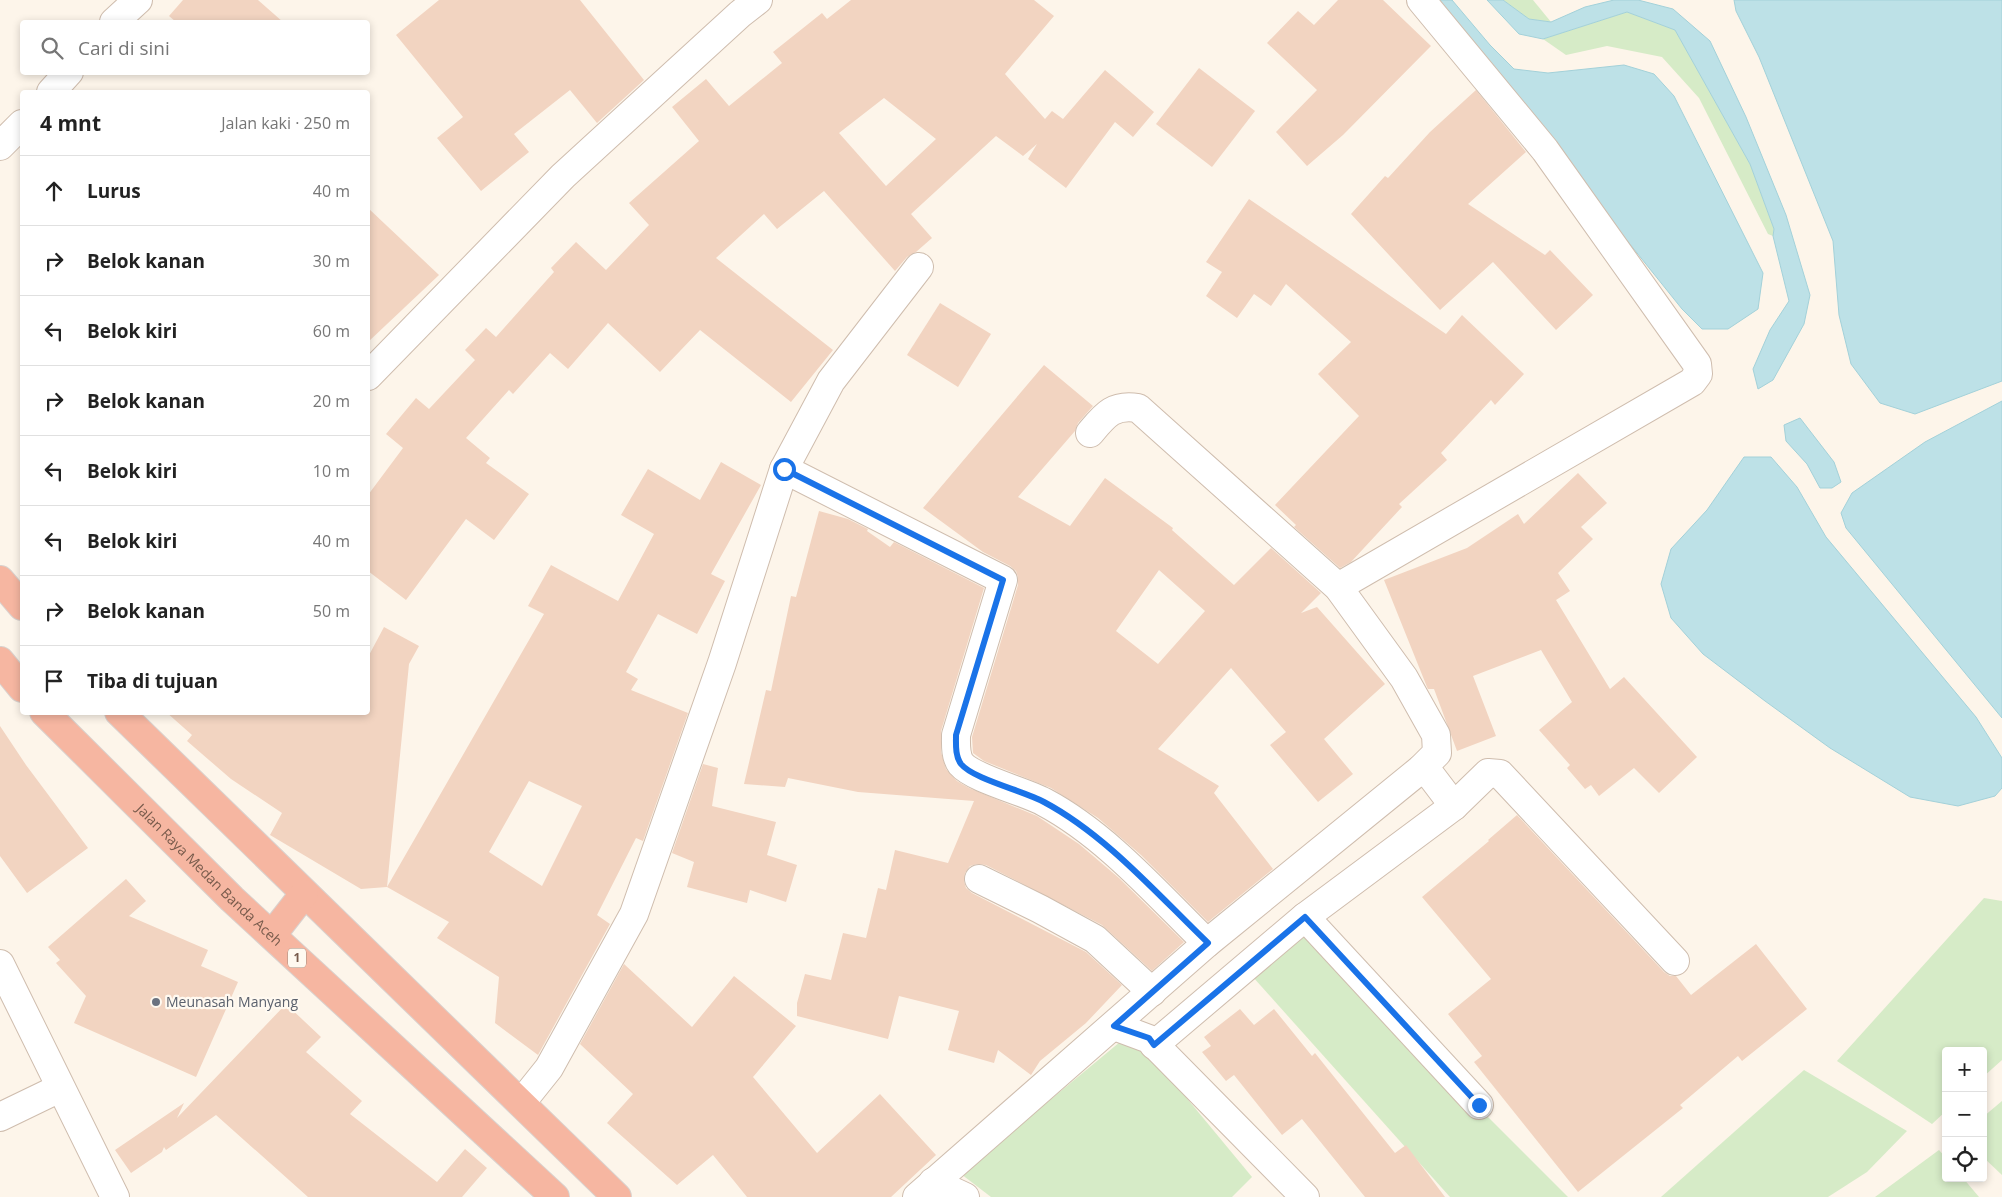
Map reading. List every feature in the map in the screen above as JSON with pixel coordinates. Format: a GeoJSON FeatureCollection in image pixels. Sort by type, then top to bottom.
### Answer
{"type":"FeatureCollection","features":[{"type":"Feature","properties":{"kind":"highway"},"geometry":{"type":"LineString","coordinates":[[0,580],[20,604]]}},
{"type":"Feature","properties":{"kind":"highway"},"geometry":{"type":"LineString","coordinates":[[0,661],[20,686]]}},
{"type":"Feature","properties":{"kind":"highway","name":"Jalan Raya Medan Banda Aceh"},"geometry":{"type":"LineString","coordinates":[[47,715],[232,899],[555,1197]]}},
{"type":"Feature","properties":{"kind":"highway"},"geometry":{"type":"LineString","coordinates":[[122,715],[521,1103],[612,1195]]}},
{"type":"Feature","properties":{"kind":"highway"},"geometry":{"type":"LineString","coordinates":[[272,935],[304,894]]}},
{"type":"Feature","properties":{"kind":"street"},"geometry":{"type":"LineString","coordinates":[[116,20],[138,0]]}},
{"type":"Feature","properties":{"kind":"street"},"geometry":{"type":"LineString","coordinates":[[370,374],[562,176],[740,14],[758,0]]}},
{"type":"Feature","properties":{"kind":"street"},"geometry":{"type":"LineString","coordinates":[[1338,587],[1692,382],[1698,374],[1697,364],[1545,150],[1420,0]]}},
{"type":"Feature","properties":{"kind":"street"},"geometry":{"type":"LineString","coordinates":[[53,90],[66,75]]}},
{"type":"Feature","properties":{"kind":"street"},"geometry":{"type":"LineString","coordinates":[[0,146],[20,126]]}},
{"type":"Feature","properties":{"kind":"street"},"geometry":{"type":"LineString","coordinates":[[521,1103],[550,1068],[634,914],[722,662],[784,469],[831,381],[919,267]]}},
{"type":"Feature","properties":{"kind":"street"},"geometry":{"type":"LineString","coordinates":[[1090,433],[1105,414],[1123,406],[1138,408],[1338,587],[1404,678],[1436,735],[1437,753],[1426,773],[1208,943],[1152,992],[1137,1035]]}},
{"type":"Feature","properties":{"kind":"street"},"geometry":{"type":"LineString","coordinates":[[784,469],[1003,580],[956,735],[956,750],[960,763],[971,772],[1042,801],[1094,834],[1208,943]]}},
{"type":"Feature","properties":{"kind":"street"},"geometry":{"type":"LineString","coordinates":[[1426,773],[1452,804]]}},
{"type":"Feature","properties":{"kind":"street"},"geometry":{"type":"LineString","coordinates":[[942,1192],[1137,1035],[1305,917],[1452,804],[1488,773],[1500,774],[1675,962]]}},
{"type":"Feature","properties":{"kind":"street"},"geometry":{"type":"LineString","coordinates":[[979,879],[1095,939],[1152,992]]}},
{"type":"Feature","properties":{"kind":"street"},"geometry":{"type":"LineString","coordinates":[[1305,917],[1479,1105]]}},
{"type":"Feature","properties":{"kind":"street"},"geometry":{"type":"LineString","coordinates":[[0,964],[115,1197]]}},
{"type":"Feature","properties":{"kind":"street"},"geometry":{"type":"LineString","coordinates":[[1137,1035],[1304,1197]]}},
{"type":"Feature","properties":{"kind":"street"},"geometry":{"type":"LineString","coordinates":[[0,1117],[60,1088]]}},
{"type":"Feature","properties":{"kind":"green space"},"geometry":{"type":"Polygon","coordinates":[[[1503,0],[1533,0],[1551,22],[1529,19],[1503,0]]]}},
{"type":"Feature","properties":{"kind":"green space"},"geometry":{"type":"Polygon","coordinates":[[[1627,12],[1675,30],[1750,164],[1774,229],[1773,236],[1768,234],[1699,98],[1662,57],[1607,46],[1566,55],[1543,39],[1627,12]]]}},
{"type":"Feature","properties":{"kind":"green space"},"geometry":{"type":"Polygon","coordinates":[[[1984,898],[2002,901],[2002,1060],[1987,1073],[1987,1047],[1942,1047],[1942,1115],[1932,1124],[1837,1061],[1984,898]]]}},
{"type":"Feature","properties":{"kind":"green space"},"geometry":{"type":"Polygon","coordinates":[[[1303,932],[1568,1197],[1450,1197],[1252,976],[1303,932]]]}},
{"type":"Feature","properties":{"kind":"green space"},"geometry":{"type":"Polygon","coordinates":[[[1132,1032],[1252,1177],[1232,1197],[991,1197],[961,1174],[1132,1032]]]}},
{"type":"Feature","properties":{"kind":"green space"},"geometry":{"type":"Polygon","coordinates":[[[1804,1070],[1907,1131],[1867,1172],[1828,1197],[1661,1197],[1804,1070]]]}},
{"type":"Feature","properties":{"kind":"green space"},"geometry":{"type":"Polygon","coordinates":[[[2002,1101],[2002,1175],[1987,1161],[1987,1114],[2002,1101]]]}},
{"type":"Feature","properties":{"kind":"green space"},"geometry":{"type":"Polygon","coordinates":[[[1939,1150],[1942,1153],[1942,1182],[1966,1182],[1979,1197],[1875,1197],[1939,1150]]]}},
{"type":"Feature","properties":{"kind":"water"},"geometry":{"type":"Polygon","coordinates":[[[1434,0],[1452,0],[1490,45],[1514,69],[1548,73],[1624,65],[1654,74],[1674,96],[1763,273],[1758,309],[1728,329],[1702,329],[1682,309],[1434,0]]]}},
{"type":"Feature","properties":{"kind":"water"},"geometry":{"type":"Polygon","coordinates":[[[1487,0],[1503,0],[1529,19],[1551,22],[1585,7],[1614,0],[1638,0],[1673,9],[1710,41],[1746,117],[1786,215],[1810,295],[1804,324],[1773,380],[1758,389],[1753,369],[1770,330],[1789,301],[1773,236],[1774,229],[1750,164],[1675,30],[1627,12],[1543,39],[1519,34],[1487,0]]]}},
{"type":"Feature","properties":{"kind":"water"},"geometry":{"type":"Polygon","coordinates":[[[1734,0],[2002,0],[2002,381],[1915,414],[1880,403],[1851,364],[1839,315],[1833,241],[1759,57],[1736,11],[1734,0]]]}},
{"type":"Feature","properties":{"kind":"water"},"geometry":{"type":"Polygon","coordinates":[[[2002,401],[2002,718],[1846,528],[1841,513],[1852,493],[1925,442],[2002,401]]]}},
{"type":"Feature","properties":{"kind":"water"},"geometry":{"type":"Polygon","coordinates":[[[1800,418],[1834,462],[1841,482],[1832,488],[1820,488],[1807,464],[1786,441],[1784,425],[1800,418]]]}},
{"type":"Feature","properties":{"kind":"water"},"geometry":{"type":"Polygon","coordinates":[[[1744,457],[1771,457],[1797,487],[1826,537],[1976,717],[2002,758],[2002,788],[1995,796],[1958,806],[1910,797],[1830,748],[1765,701],[1703,654],[1671,618],[1661,584],[1671,549],[1707,510],[1744,457]]]}},
{"type":"Feature","properties":{"kind":"building"},"geometry":{"type":"Polygon","coordinates":[[[183,0],[258,0],[281,20],[174,20],[169,16],[183,0]]]}},
{"type":"Feature","properties":{"kind":"building"},"geometry":{"type":"Polygon","coordinates":[[[439,0],[580,0],[644,80],[597,123],[570,90],[514,134],[529,152],[481,191],[437,138],[463,117],[396,35],[439,0]]]}},
{"type":"Feature","properties":{"kind":"building"},"geometry":{"type":"Polygon","coordinates":[[[851,0],[1034,0],[1054,16],[1005,74],[1045,119],[1052,111],[1063,119],[1105,70],[1154,112],[1133,137],[1115,122],[1066,188],[1028,159],[1037,144],[1023,156],[996,136],[911,214],[932,238],[907,257],[895,271],[824,191],[777,229],[764,214],[716,258],[833,350],[791,402],[700,330],[660,372],[608,323],[568,369],[550,353],[513,394],[509,390],[466,438],[490,458],[486,463],[529,494],[494,540],[466,519],[406,600],[370,573],[370,492],[403,448],[386,434],[416,398],[429,409],[475,360],[465,350],[486,328],[496,337],[554,272],[551,268],[576,242],[606,270],[649,225],[629,203],[699,141],[672,107],[706,79],[729,106],[782,63],[773,52],[822,13],[827,19],[851,0]],[[884,98],[839,133],[886,186],[936,139],[884,98]]]}},
{"type":"Feature","properties":{"kind":"building"},"geometry":{"type":"Polygon","coordinates":[[[1338,0],[1383,0],[1431,46],[1343,135],[1307,166],[1276,132],[1317,90],[1267,43],[1298,11],[1314,25],[1338,0]]]}},
{"type":"Feature","properties":{"kind":"building"},"geometry":{"type":"Polygon","coordinates":[[[1199,68],[1255,111],[1212,167],[1156,124],[1199,68]]]}},
{"type":"Feature","properties":{"kind":"building"},"geometry":{"type":"Polygon","coordinates":[[[1476,90],[1526,152],[1468,204],[1545,255],[1550,250],[1593,295],[1556,330],[1493,262],[1440,310],[1351,214],[1385,176],[1388,178],[1430,132],[1476,90]]]}},
{"type":"Feature","properties":{"kind":"building"},"geometry":{"type":"Polygon","coordinates":[[[1249,199],[1446,334],[1462,315],[1524,374],[1495,405],[1491,400],[1441,453],[1447,460],[1399,504],[1402,507],[1351,562],[1340,568],[1294,527],[1296,525],[1275,505],[1359,416],[1318,374],[1351,342],[1286,284],[1271,306],[1254,294],[1237,318],[1206,296],[1222,272],[1206,262],[1249,199]]]}},
{"type":"Feature","properties":{"kind":"building"},"geometry":{"type":"Polygon","coordinates":[[[370,210],[439,275],[370,340],[370,210]]]}},
{"type":"Feature","properties":{"kind":"building"},"geometry":{"type":"Polygon","coordinates":[[[940,303],[991,334],[958,387],[907,355],[940,303]]]}},
{"type":"Feature","properties":{"kind":"building"},"geometry":{"type":"Polygon","coordinates":[[[1044,365],[1093,406],[1078,423],[1075,431],[1018,497],[1070,526],[1105,478],[1173,528],[1172,530],[1234,585],[1271,548],[1321,593],[1301,613],[1317,607],[1385,684],[1324,739],[1353,774],[1318,802],[1270,745],[1286,732],[1231,668],[1158,749],[1219,786],[1214,793],[1273,869],[1208,922],[1141,855],[1098,818],[1051,788],[984,761],[973,753],[972,737],[1018,585],[1018,577],[1016,571],[1010,566],[983,552],[923,508],[1044,365]],[[1159,570],[1116,631],[1158,664],[1205,611],[1159,570]]]}},
{"type":"Feature","properties":{"kind":"building"},"geometry":{"type":"Polygon","coordinates":[[[721,462],[761,485],[711,574],[725,581],[697,634],[658,614],[626,672],[638,679],[631,690],[688,713],[643,841],[636,838],[597,915],[610,924],[538,1055],[495,1023],[499,977],[437,938],[449,922],[387,887],[544,614],[528,606],[551,565],[618,601],[654,534],[621,515],[648,469],[700,500],[721,462]],[[529,781],[489,852],[542,886],[582,806],[529,781]]]}},
{"type":"Feature","properties":{"kind":"building"},"geometry":{"type":"Polygon","coordinates":[[[1578,473],[1607,503],[1581,527],[1593,539],[1558,573],[1570,591],[1556,600],[1610,689],[1624,677],[1697,757],[1659,793],[1634,768],[1599,796],[1591,785],[1585,789],[1567,768],[1570,765],[1539,730],[1572,702],[1541,650],[1473,676],[1496,736],[1457,751],[1434,689],[1428,689],[1427,687],[1384,580],[1467,548],[1518,514],[1524,524],[1578,473]]]}},
{"type":"Feature","properties":{"kind":"building"},"geometry":{"type":"Polygon","coordinates":[[[819,511],[848,519],[868,529],[867,531],[890,547],[894,542],[984,588],[941,731],[941,752],[946,769],[957,781],[969,788],[1037,816],[1079,844],[1119,878],[1184,942],[1152,971],[1102,925],[986,865],[977,864],[970,866],[965,873],[964,881],[966,888],[972,893],[1086,952],[1122,985],[1086,1023],[1040,1061],[1031,1075],[998,1050],[994,1063],[948,1050],[959,1011],[899,996],[888,1039],[797,1016],[797,1003],[805,974],[831,980],[843,933],[866,938],[878,888],[886,890],[895,850],[948,863],[974,801],[858,792],[788,778],[785,787],[744,784],[766,690],[771,691],[791,596],[796,597],[819,511]]]}},
{"type":"Feature","properties":{"kind":"building"},"geometry":{"type":"Polygon","coordinates":[[[384,627],[419,646],[409,664],[387,887],[361,889],[270,835],[282,813],[231,779],[187,741],[192,735],[169,715],[370,715],[370,653],[384,627]]]}},
{"type":"Feature","properties":{"kind":"building"},"geometry":{"type":"Polygon","coordinates":[[[0,726],[26,765],[88,848],[27,893],[0,856],[0,726]]]}},
{"type":"Feature","properties":{"kind":"building"},"geometry":{"type":"Polygon","coordinates":[[[703,764],[718,768],[712,806],[776,822],[767,855],[797,865],[786,902],[750,890],[747,903],[687,887],[694,862],[672,853],[703,764]]]}},
{"type":"Feature","properties":{"kind":"building"},"geometry":{"type":"Polygon","coordinates":[[[1517,815],[1664,972],[1670,976],[1676,976],[1691,995],[1756,944],[1807,1009],[1742,1061],[1738,1056],[1680,1105],[1683,1108],[1578,1192],[1474,1062],[1482,1056],[1448,1014],[1491,979],[1422,897],[1517,815]]]}},
{"type":"Feature","properties":{"kind":"building","name":"Meunasah Manyang"},"geometry":{"type":"Polygon","coordinates":[[[126,879],[146,901],[129,916],[208,950],[201,966],[238,982],[196,1077],[74,1023],[86,996],[56,963],[60,960],[48,947],[126,879]]]}},
{"type":"Feature","properties":{"kind":"building"},"geometry":{"type":"Polygon","coordinates":[[[624,964],[692,1027],[734,976],[796,1026],[753,1077],[817,1153],[880,1094],[936,1155],[891,1197],[747,1197],[713,1155],[677,1185],[607,1123],[633,1094],[580,1044],[624,964]]]}},
{"type":"Feature","properties":{"kind":"building"},"geometry":{"type":"Polygon","coordinates":[[[286,1004],[321,1037],[306,1052],[362,1101],[350,1114],[437,1182],[465,1149],[487,1168],[462,1197],[308,1197],[216,1115],[166,1150],[164,1147],[162,1152],[131,1173],[115,1150],[184,1103],[177,1118],[286,1004]]]}},
{"type":"Feature","properties":{"kind":"building"},"geometry":{"type":"Polygon","coordinates":[[[1240,1009],[1254,1025],[1274,1009],[1312,1056],[1315,1053],[1395,1153],[1406,1145],[1445,1197],[1365,1197],[1302,1119],[1282,1135],[1234,1075],[1226,1081],[1202,1052],[1211,1046],[1204,1037],[1240,1009]]]}},
{"type":"Feature","properties":{"kind":"place","name":"Meunasah Manyang"},"geometry":{"type":"Point","coordinates":[156,1002]}},
{"type":"Feature","properties":{"kind":"route"},"geometry":{"type":"LineString","coordinates":[[784,469],[1003,580],[956,735],[956,750],[960,763],[971,772],[1042,801],[1094,834],[1208,943],[1114,1026],[1149,1038],[1154,1045],[1305,917],[1479,1105]]}}]}
